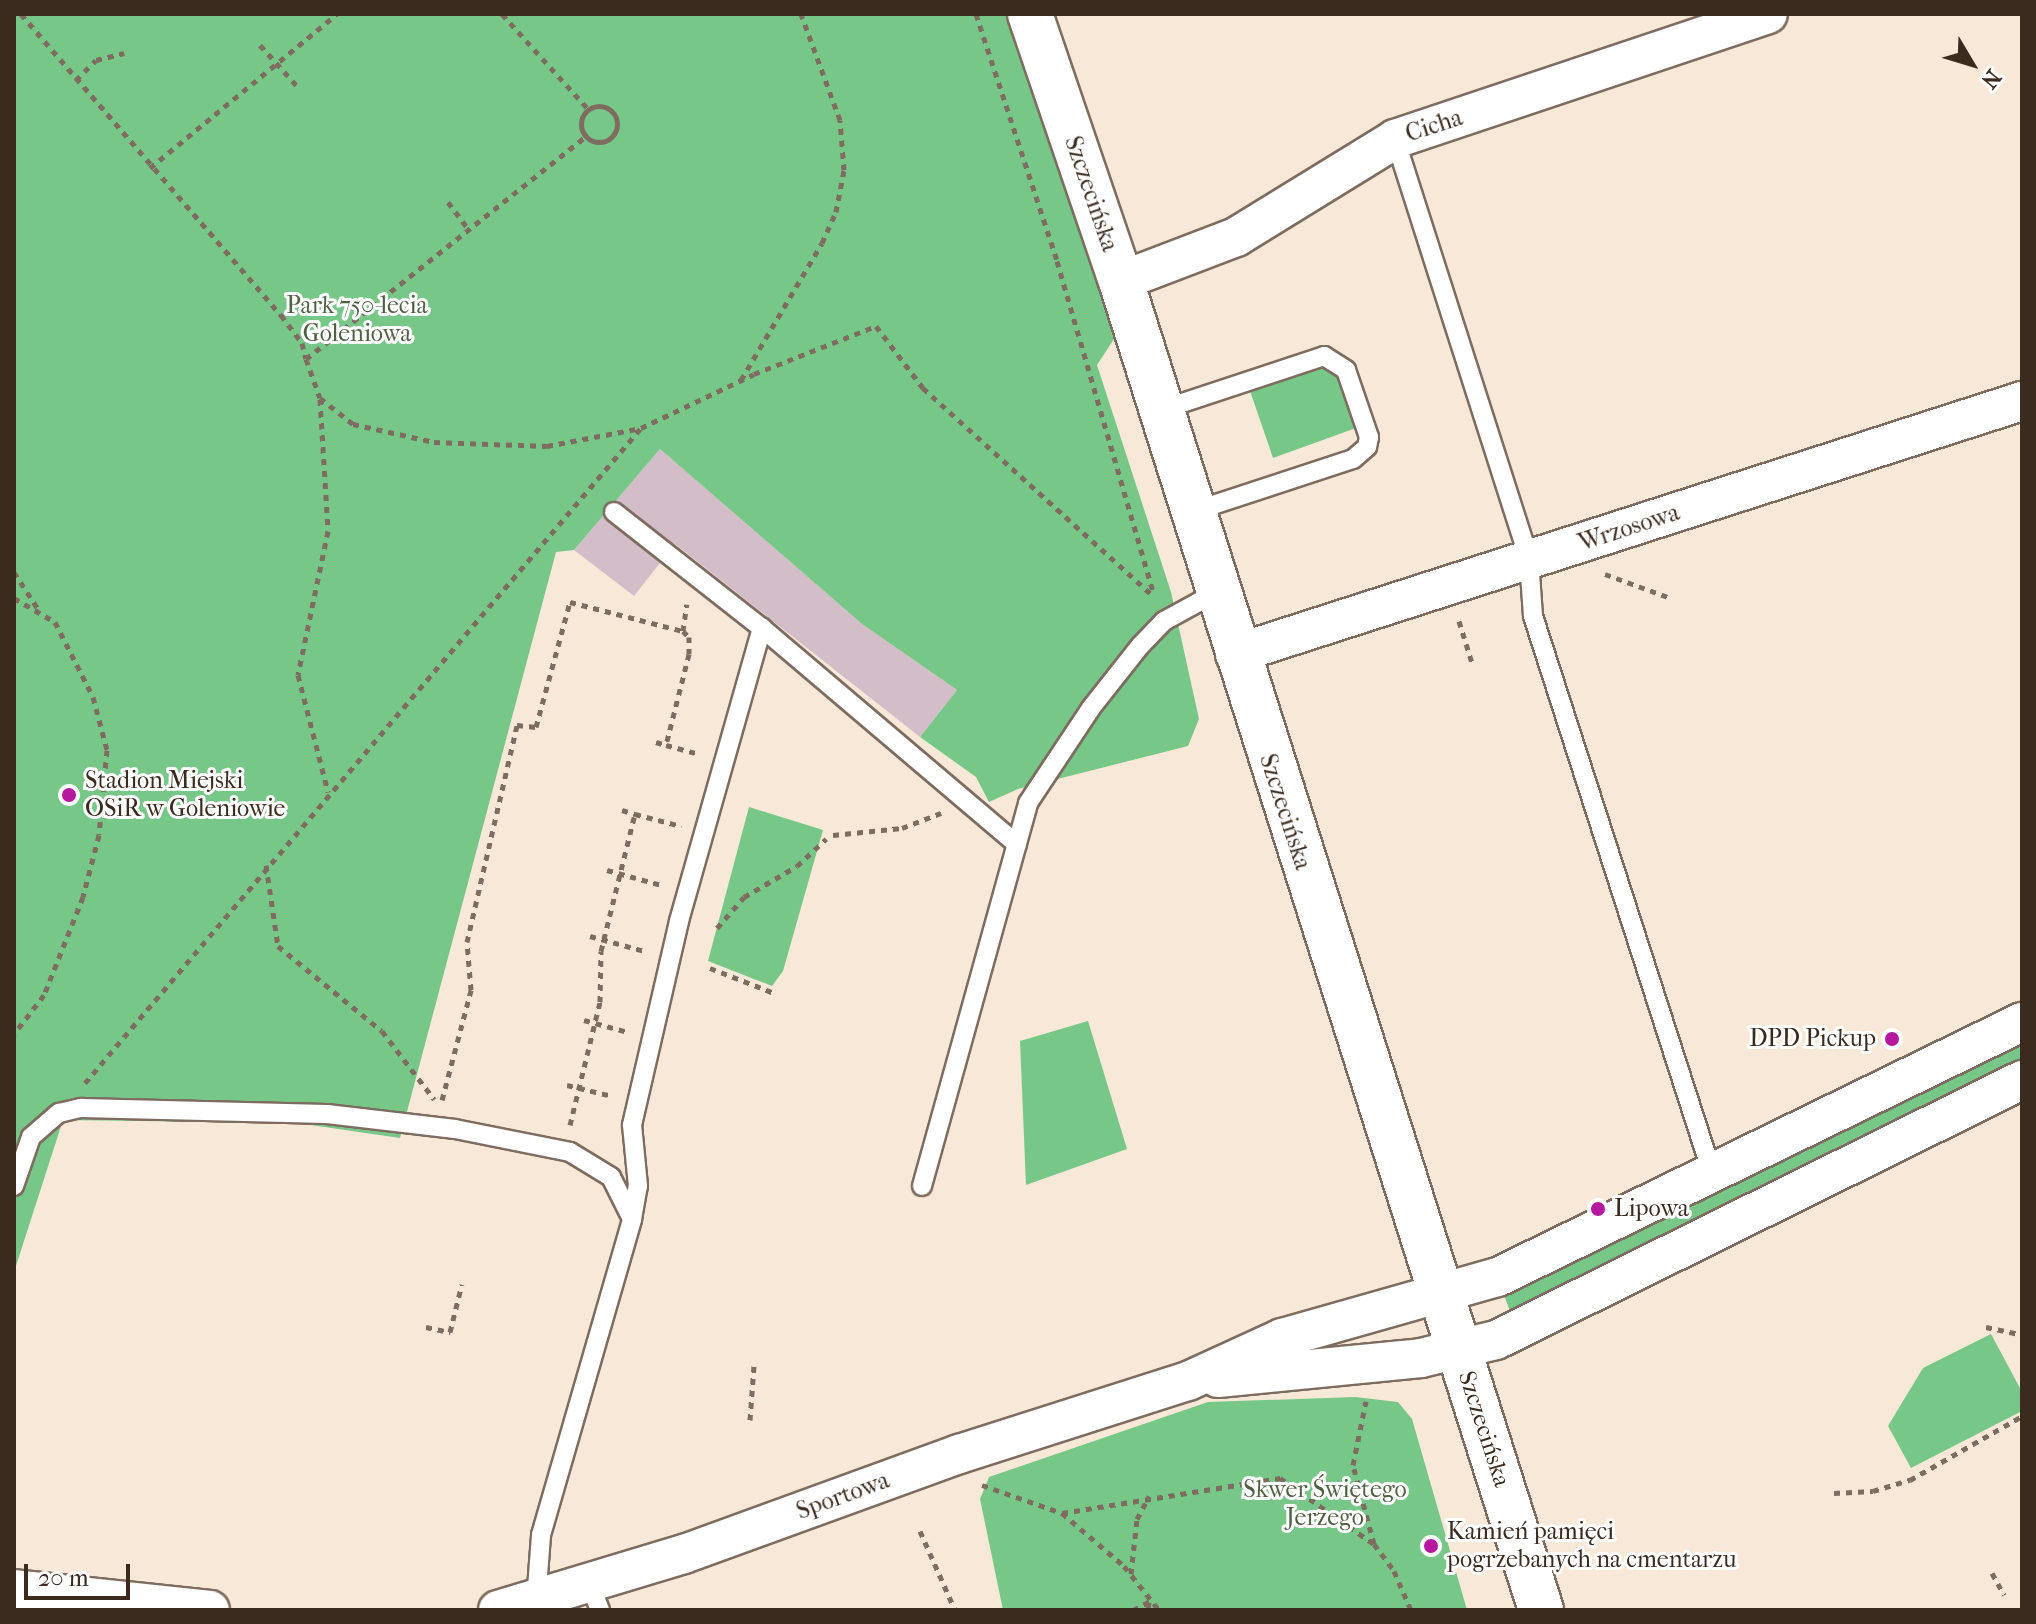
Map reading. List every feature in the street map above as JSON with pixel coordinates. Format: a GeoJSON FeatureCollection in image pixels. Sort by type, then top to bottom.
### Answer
{"type":"FeatureCollection","features":[{"type":"Feature","properties":{"kind":"street","name":"Szczecińska"},"geometry":{"type":"LineString","coordinates":[[1030,14],[1121,281],[1235,654],[1541,1610]]}},
{"type":"Feature","properties":{"kind":"street","name":"Cicha"},"geometry":{"type":"LineString","coordinates":[[1121,281],[1236,237],[1395,139],[1768,14]]}},
{"type":"Feature","properties":{"kind":"street","name":"Wrzosowa"},"geometry":{"type":"LineString","coordinates":[[1235,654],[2022,401]]}},
{"type":"Feature","properties":{"kind":"street"},"geometry":{"type":"LineString","coordinates":[[1440,1294],[1498,1277],[2022,1022]]}},
{"type":"Feature","properties":{"kind":"street"},"geometry":{"type":"LineString","coordinates":[[1459,1352],[1496,1340],[1631,1276],[2022,1080]]}},
{"type":"Feature","properties":{"kind":"street","name":"Sportowa"},"geometry":{"type":"LineString","coordinates":[[498,1610],[536,1602],[595,1597],[959,1454],[1188,1381],[1282,1338],[1440,1294]]}},
{"type":"Feature","properties":{"kind":"street","name":"Sportowa"},"geometry":{"type":"LineString","coordinates":[[1188,1381],[1459,1352]]}},
{"type":"Feature","properties":{"kind":"street"},"geometry":{"type":"LineString","coordinates":[[14,1589],[210,1610]]}},
{"type":"Feature","properties":{"kind":"lane"},"geometry":{"type":"LineString","coordinates":[[1395,139],[1529,560],[1533,616],[1712,1173]]}},
{"type":"Feature","properties":{"kind":"lane"},"geometry":{"type":"LineString","coordinates":[[1161,410],[1324,356],[1346,370],[1369,437],[1367,447],[1353,459],[1192,512]]}},
{"type":"Feature","properties":{"kind":"lane"},"geometry":{"type":"LineString","coordinates":[[614,512],[762,628],[1017,844]]}},
{"type":"Feature","properties":{"kind":"lane"},"geometry":{"type":"LineString","coordinates":[[922,1186],[1028,803],[1091,708],[1164,621],[1217,592]]}},
{"type":"Feature","properties":{"kind":"lane"},"geometry":{"type":"LineString","coordinates":[[536,1602],[541,1535],[632,1219],[638,1186],[632,1125],[679,921],[762,628]]}},
{"type":"Feature","properties":{"kind":"lane"},"geometry":{"type":"LineString","coordinates":[[14,1186],[31,1137],[59,1113],[118,1107],[327,1114],[455,1129],[570,1152],[611,1177],[632,1219]]}},
{"type":"Feature","properties":{"kind":"path"},"geometry":{"type":"LineString","coordinates":[[17,14],[281,315],[302,343],[320,398],[328,531],[298,675],[328,792]]}},
{"type":"Feature","properties":{"kind":"path"},"geometry":{"type":"LineString","coordinates":[[150,168],[337,14]]}},
{"type":"Feature","properties":{"kind":"path"},"geometry":{"type":"LineString","coordinates":[[502,14],[588,109]]}},
{"type":"Feature","properties":{"kind":"path"},"geometry":{"type":"LineString","coordinates":[[740,380],[822,243],[836,212],[844,170],[840,120],[801,14]]}},
{"type":"Feature","properties":{"kind":"path"},"geometry":{"type":"LineString","coordinates":[[320,398],[353,424],[434,442],[547,446],[641,428],[740,380],[876,326],[923,388],[1155,597],[1057,261],[976,14]]}},
{"type":"Feature","properties":{"kind":"path"},"geometry":{"type":"LineString","coordinates":[[260,45],[297,86]]}},
{"type":"Feature","properties":{"kind":"path"},"geometry":{"type":"LineString","coordinates":[[76,80],[96,60],[124,53]]}},
{"type":"Feature","properties":{"kind":"path"},"geometry":{"type":"LineString","coordinates":[[585,137],[606,141],[618,123],[610,108],[588,109]]}},
{"type":"Feature","properties":{"kind":"path"},"geometry":{"type":"LineString","coordinates":[[585,137],[581,125],[588,109]]}},
{"type":"Feature","properties":{"kind":"path"},"geometry":{"type":"LineString","coordinates":[[306,359],[585,137]]}},
{"type":"Feature","properties":{"kind":"path"},"geometry":{"type":"LineString","coordinates":[[448,202],[470,231]]}},
{"type":"Feature","properties":{"kind":"path"},"geometry":{"type":"LineString","coordinates":[[59,1113],[266,864],[641,428]]}},
{"type":"Feature","properties":{"kind":"path"},"geometry":{"type":"LineString","coordinates":[[1597,571],[1668,597]]}},
{"type":"Feature","properties":{"kind":"path"},"geometry":{"type":"LineString","coordinates":[[14,572],[38,610]]}},
{"type":"Feature","properties":{"kind":"path"},"geometry":{"type":"LineString","coordinates":[[683,631],[691,573]]}},
{"type":"Feature","properties":{"kind":"path"},"geometry":{"type":"LineString","coordinates":[[14,598],[55,622],[93,697],[107,750],[99,835],[67,944],[44,995],[14,1034]]}},
{"type":"Feature","properties":{"kind":"path"},"geometry":{"type":"LineString","coordinates":[[441,1101],[471,990],[467,942],[517,725],[536,727],[570,602],[683,631],[689,637],[688,666],[666,745]]}},
{"type":"Feature","properties":{"kind":"path"},"geometry":{"type":"LineString","coordinates":[[1455,608],[1473,666]]}},
{"type":"Feature","properties":{"kind":"path"},"geometry":{"type":"LineString","coordinates":[[656,742],[708,756]]}},
{"type":"Feature","properties":{"kind":"path"},"geometry":{"type":"LineString","coordinates":[[622,810],[689,828]]}},
{"type":"Feature","properties":{"kind":"path"},"geometry":{"type":"LineString","coordinates":[[833,835],[902,828],[945,812]]}},
{"type":"Feature","properties":{"kind":"path"},"geometry":{"type":"LineString","coordinates":[[568,1133],[594,1023],[603,939],[635,814]]}},
{"type":"Feature","properties":{"kind":"path"},"geometry":{"type":"LineString","coordinates":[[717,928],[744,897],[797,866],[826,839]]}},
{"type":"Feature","properties":{"kind":"path"},"geometry":{"type":"LineString","coordinates":[[266,864],[278,946],[382,1031],[455,1129]]}},
{"type":"Feature","properties":{"kind":"path"},"geometry":{"type":"LineString","coordinates":[[607,870],[674,889]]}},
{"type":"Feature","properties":{"kind":"path"},"geometry":{"type":"LineString","coordinates":[[590,936],[657,954]]}},
{"type":"Feature","properties":{"kind":"path"},"geometry":{"type":"LineString","coordinates":[[710,968],[774,993]]}},
{"type":"Feature","properties":{"kind":"path"},"geometry":{"type":"LineString","coordinates":[[584,1020],[637,1035]]}},
{"type":"Feature","properties":{"kind":"path"},"geometry":{"type":"LineString","coordinates":[[567,1085],[620,1098]]}},
{"type":"Feature","properties":{"kind":"path"},"geometry":{"type":"LineString","coordinates":[[426,1327],[450,1332],[462,1284]]}},
{"type":"Feature","properties":{"kind":"path"},"geometry":{"type":"LineString","coordinates":[[1986,1327],[2020,1334]]}},
{"type":"Feature","properties":{"kind":"path"},"geometry":{"type":"LineString","coordinates":[[750,1420],[754,1365]]}},
{"type":"Feature","properties":{"kind":"path"},"geometry":{"type":"LineString","coordinates":[[1369,1388],[1353,1465],[1374,1544]]}},
{"type":"Feature","properties":{"kind":"path"},"geometry":{"type":"LineString","coordinates":[[1834,1493],[1873,1491],[1910,1480],[2022,1416]]}},
{"type":"Feature","properties":{"kind":"path"},"geometry":{"type":"LineString","coordinates":[[1062,1513],[1150,1495],[1280,1478],[1374,1544],[1394,1571],[1411,1610]]}},
{"type":"Feature","properties":{"kind":"path"},"geometry":{"type":"LineString","coordinates":[[989,1488],[1062,1513],[1131,1574],[1149,1602],[1159,1610]]}},
{"type":"Feature","properties":{"kind":"path"},"geometry":{"type":"LineString","coordinates":[[1131,1574],[1137,1519],[1150,1495]]}},
{"type":"Feature","properties":{"kind":"path"},"geometry":{"type":"LineString","coordinates":[[920,1531],[955,1610]]}},
{"type":"Feature","properties":{"kind":"path"},"geometry":{"type":"LineString","coordinates":[[1992,1573],[2004,1595]]}},
{"type":"Feature","properties":{"kind":"path"},"geometry":{"type":"LineString","coordinates":[[1133,1610],[1149,1602]]}},
{"type":"Feature","properties":{"kind":"path"},"geometry":{"type":"LineString","coordinates":[[1148,1610],[1149,1602]]}},
{"type":"Feature","properties":{"kind":"shaded area"},"geometry":{"type":"Polygon","coordinates":[[[660,449],[862,624],[957,690],[920,737],[675,544],[634,596],[574,550],[660,449]]]}},
{"type":"Feature","properties":{"kind":"green space","name":"Park 750-lecia Goleniowa"},"geometry":{"type":"Polygon","coordinates":[[[14,14],[1013,14],[1114,339],[1097,365],[1171,592],[1199,719],[1188,746],[1018,789],[989,802],[976,777],[920,737],[957,690],[862,624],[660,449],[574,550],[556,552],[400,1138],[297,1123],[63,1120],[14,1272],[14,14]]]}},
{"type":"Feature","properties":{"kind":"green space"},"geometry":{"type":"Polygon","coordinates":[[[1325,365],[1341,377],[1356,428],[1273,458],[1250,391],[1325,365]]]}},
{"type":"Feature","properties":{"kind":"green space"},"geometry":{"type":"Polygon","coordinates":[[[749,807],[823,830],[783,971],[772,986],[708,961],[749,807]]]}},
{"type":"Feature","properties":{"kind":"green space"},"geometry":{"type":"Polygon","coordinates":[[[1088,1021],[1127,1149],[1026,1185],[1020,1041],[1088,1021]]]}},
{"type":"Feature","properties":{"kind":"green space"},"geometry":{"type":"Polygon","coordinates":[[[2022,1033],[2022,1068],[1514,1322],[1501,1287],[2022,1033]]]}},
{"type":"Feature","properties":{"kind":"green space"},"geometry":{"type":"Polygon","coordinates":[[[1991,1334],[2022,1392],[2022,1411],[1911,1468],[1888,1426],[1923,1368],[1991,1334]]]}},
{"type":"Feature","properties":{"kind":"green space","name":"Skwer Świętego Jerzego"},"geometry":{"type":"Polygon","coordinates":[[[1355,1397],[1398,1402],[1412,1419],[1467,1610],[1003,1610],[980,1499],[989,1477],[1208,1402],[1355,1397]]]}},
{"type":"Feature","properties":{"kind":"place","name":"Stadion Miejski OSiR w Goleniowie"},"geometry":{"type":"Point","coordinates":[69,795]}},
{"type":"Feature","properties":{"kind":"place","name":"DPD Pickup"},"geometry":{"type":"Point","coordinates":[1892,1039]}},
{"type":"Feature","properties":{"kind":"place","name":"Lipowa"},"geometry":{"type":"Point","coordinates":[1598,1209]}},
{"type":"Feature","properties":{"kind":"place","name":"Kamień pamięci pogrzebanych na cmentarzu"},"geometry":{"type":"Point","coordinates":[1431,1546]}}]}
